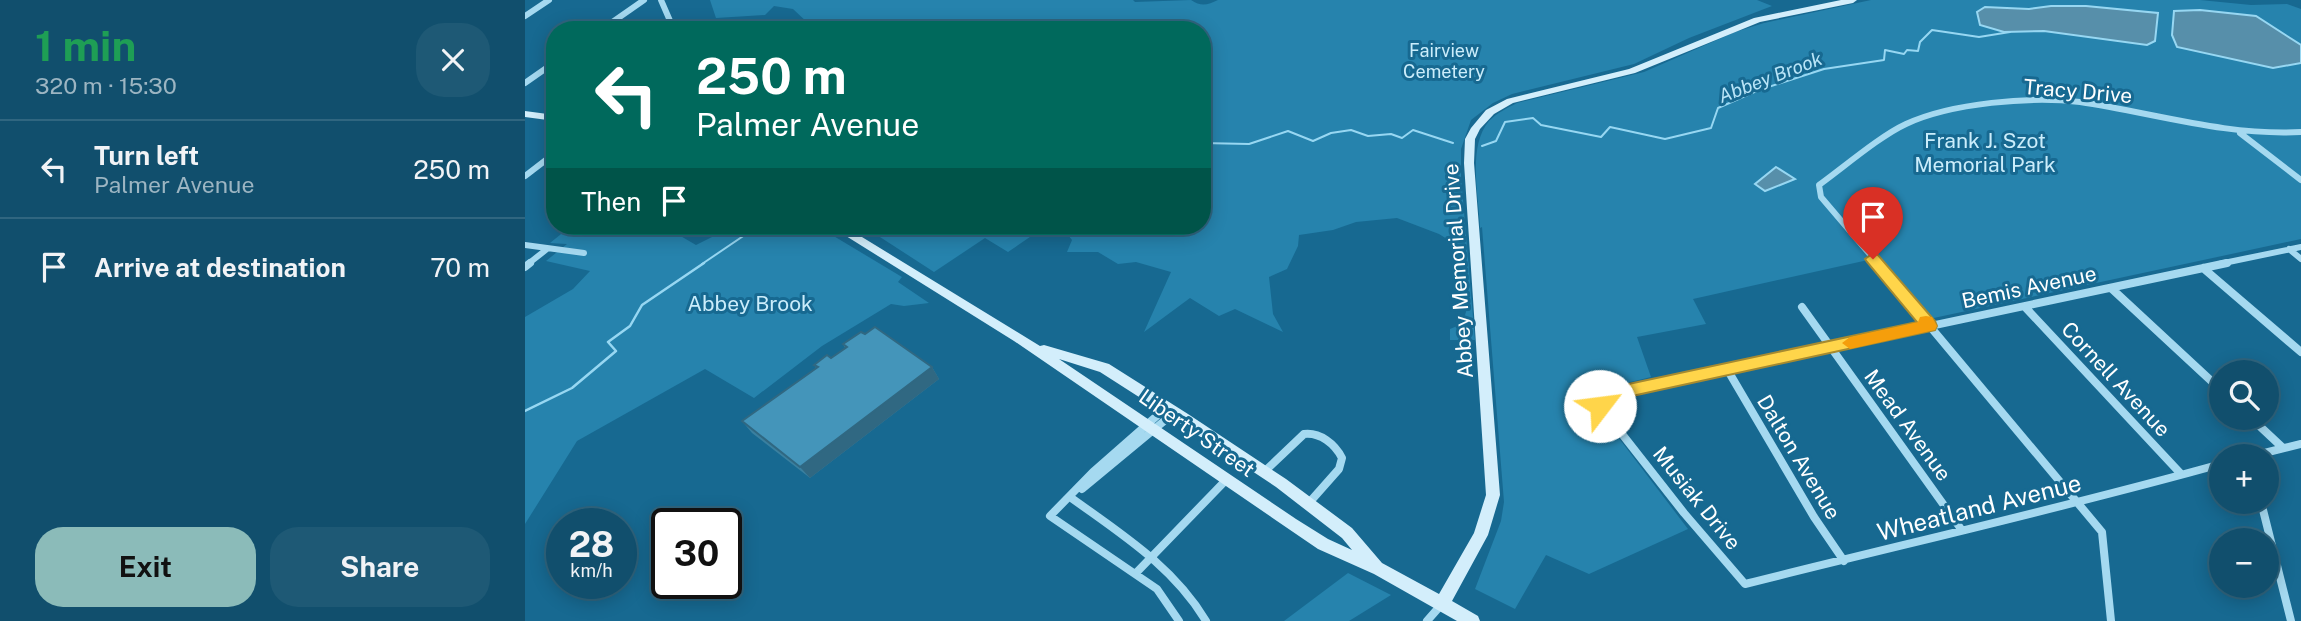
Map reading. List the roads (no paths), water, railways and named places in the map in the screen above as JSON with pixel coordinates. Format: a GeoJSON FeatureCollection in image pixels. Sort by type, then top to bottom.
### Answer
{"type":"FeatureCollection","features":[{"type":"Feature","properties":{"kind":"main road","name":"Abbey Memorial Drive"},"geometry":{"type":"LineString","coordinates":[[1441,605],[1481,535],[1493,495],[1469,163],[1470,142],[1474,130],[1490,112],[1516,99],[1632,71],[1741,26],[1821,3],[1853,0]]}},
{"type":"Feature","properties":{"kind":"main road"},"geometry":{"type":"LineString","coordinates":[[525,114],[546,117]]}},
{"type":"Feature","properties":{"kind":"main road","name":"Liberty Street"},"geometry":{"type":"LineString","coordinates":[[850,235],[1032,347],[1291,524],[1472,621]]}},
{"type":"Feature","properties":{"kind":"main road","name":"Liberty Street"},"geometry":{"type":"LineString","coordinates":[[1032,347],[1104,368],[1264,472],[1331,521]]}},
{"type":"Feature","properties":{"kind":"main road"},"geometry":{"type":"LineString","coordinates":[[1331,521],[1347,533],[1379,569]]}},
{"type":"Feature","properties":{"kind":"street"},"geometry":{"type":"LineString","coordinates":[[525,16],[549,0]]}},
{"type":"Feature","properties":{"kind":"street"},"geometry":{"type":"LineString","coordinates":[[614,21],[644,0]]}},
{"type":"Feature","properties":{"kind":"street"},"geometry":{"type":"LineString","coordinates":[[661,0],[670,21]]}},
{"type":"Feature","properties":{"kind":"street"},"geometry":{"type":"LineString","coordinates":[[525,83],[546,68]]}},
{"type":"Feature","properties":{"kind":"street","name":"Tracy Drive"},"geometry":{"type":"LineString","coordinates":[[1929,326],[1821,197],[1819,185],[1892,132],[1932,113],[1990,102],[2060,100],[2115,107],[2239,132]]}},
{"type":"Feature","properties":{"kind":"street"},"geometry":{"type":"LineString","coordinates":[[2239,132],[2301,132]]}},
{"type":"Feature","properties":{"kind":"street"},"geometry":{"type":"LineString","coordinates":[[2239,132],[2301,180]]}},
{"type":"Feature","properties":{"kind":"street"},"geometry":{"type":"LineString","coordinates":[[525,176],[546,160]]}},
{"type":"Feature","properties":{"kind":"street"},"geometry":{"type":"LineString","coordinates":[[525,245],[584,254]]}},
{"type":"Feature","properties":{"kind":"street","name":"Bemis Avenue"},"geometry":{"type":"LineString","coordinates":[[1601,400],[1610,394],[2301,247]]}},
{"type":"Feature","properties":{"kind":"street"},"geometry":{"type":"LineString","coordinates":[[525,267],[547,249]]}},
{"type":"Feature","properties":{"kind":"street"},"geometry":{"type":"LineString","coordinates":[[2289,249],[2301,258]]}},
{"type":"Feature","properties":{"kind":"street"},"geometry":{"type":"LineString","coordinates":[[2203,268],[2301,352]]}},
{"type":"Feature","properties":{"kind":"street"},"geometry":{"type":"LineString","coordinates":[[2111,288],[2209,379]]}},
{"type":"Feature","properties":{"kind":"street","name":"Mead Avenue"},"geometry":{"type":"LineString","coordinates":[[1802,307],[1961,529]]}},
{"type":"Feature","properties":{"kind":"street","name":"Cornell Avenue"},"geometry":{"type":"LineString","coordinates":[[2025,307],[2181,474]]}},
{"type":"Feature","properties":{"kind":"street"},"geometry":{"type":"LineString","coordinates":[[1929,326],[2102,532],[2111,621]]}},
{"type":"Feature","properties":{"kind":"street","name":"Dalton Avenue"},"geometry":{"type":"LineString","coordinates":[[1727,369],[1814,517],[1844,561]]}},
{"type":"Feature","properties":{"kind":"street","name":"Musiak Drive"},"geometry":{"type":"LineString","coordinates":[[1601,400],[1600,406],[1605,413],[1683,513],[1745,584]]}},
{"type":"Feature","properties":{"kind":"street"},"geometry":{"type":"LineString","coordinates":[[1171,410],[1050,516],[1157,589],[1179,621]]}},
{"type":"Feature","properties":{"kind":"street"},"geometry":{"type":"LineString","coordinates":[[2264,430],[2283,448]]}},
{"type":"Feature","properties":{"kind":"street"},"geometry":{"type":"LineString","coordinates":[[1264,472],[1292,444],[1307,434],[1312,433],[1336,446],[1342,458],[1339,469],[1308,503]]}},
{"type":"Feature","properties":{"kind":"street"},"geometry":{"type":"LineString","coordinates":[[2279,449],[2301,444]]}},
{"type":"Feature","properties":{"kind":"street","name":"Wheatland Avenue"},"geometry":{"type":"LineString","coordinates":[[1745,584],[1844,561],[1961,529],[2080,503],[2209,467]]}},
{"type":"Feature","properties":{"kind":"street"},"geometry":{"type":"LineString","coordinates":[[1136,573],[1227,479]]}},
{"type":"Feature","properties":{"kind":"street"},"geometry":{"type":"LineString","coordinates":[[1070,498],[1177,579],[1195,599],[1206,621]]}},
{"type":"Feature","properties":{"kind":"street"},"geometry":{"type":"LineString","coordinates":[[2264,514],[2291,621]]}},
{"type":"Feature","properties":{"kind":"street"},"geometry":{"type":"LineString","coordinates":[[1427,621],[1441,605]]}},
{"type":"Feature","properties":{"kind":"waterway","name":"Abbey Brook"},"geometry":{"type":"LineString","coordinates":[[1482,146],[1496,141],[1505,122],[1533,118],[1541,125],[1601,137],[1610,127],[1665,139],[1711,128],[1718,108],[1759,90],[1824,69],[1884,60],[1885,50],[1904,54],[1907,50],[1918,51],[1920,42],[1932,30],[1979,37],[2010,32]]}},
{"type":"Feature","properties":{"kind":"waterway","name":"Abbey Brook"},"geometry":{"type":"LineString","coordinates":[[1211,143],[1249,144],[1288,131],[1313,141],[1331,133],[1351,130],[1368,136],[1391,134],[1402,138],[1413,130],[1453,143]]}},
{"type":"Feature","properties":{"kind":"waterway","name":"Abbey Brook"},"geometry":{"type":"LineString","coordinates":[[702,264],[745,235]]}},
{"type":"Feature","properties":{"kind":"waterway","name":"Abbey Brook"},"geometry":{"type":"LineString","coordinates":[[525,411],[572,388],[616,351],[608,342],[630,326],[642,305],[704,263]]}},
{"type":"Feature","properties":{"kind":"park label","name":"Fairview Cemetery"},"geometry":{"type":"Point","coordinates":[1444,60]}},
{"type":"Feature","properties":{"kind":"park label","name":"Frank J. Szot Memorial Park"},"geometry":{"type":"Point","coordinates":[1985,152]}}]}
